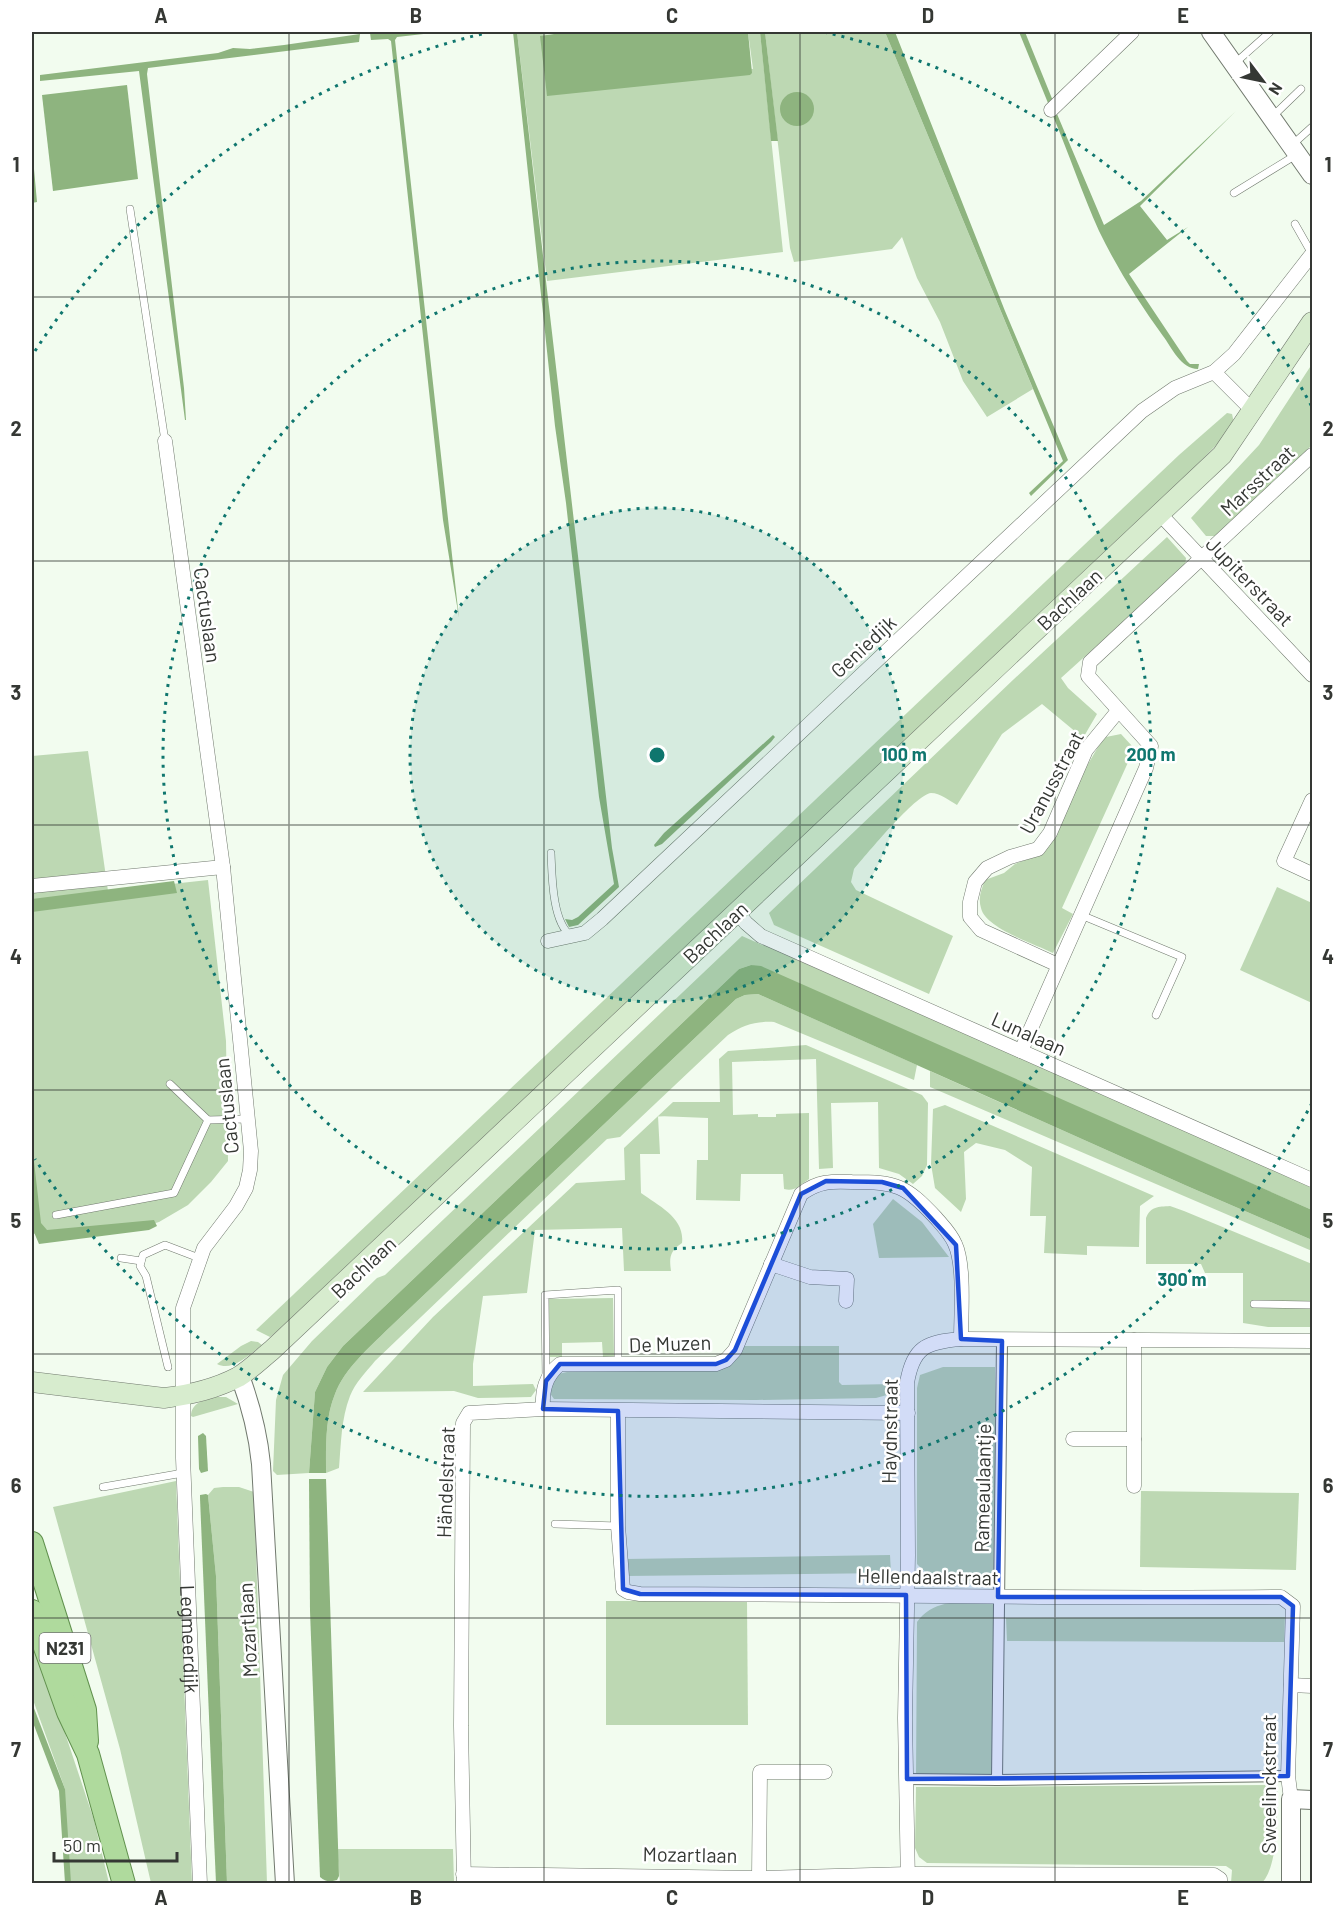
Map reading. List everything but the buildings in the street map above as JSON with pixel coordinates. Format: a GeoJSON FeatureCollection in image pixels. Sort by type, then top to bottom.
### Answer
{"type":"FeatureCollection","features":[{"type":"Feature","properties":{"kind":"main road","name":"Bachlaan"},"geometry":{"type":"LineString","coordinates":[[34,1382],[146,1398],[164,1398],[183,1396],[240,1376],[316,1311],[1222,455],[1312,322]]}},
{"type":"Feature","properties":{"kind":"main road","name":"N231"},"geometry":{"type":"LineString","coordinates":[[32,1543],[85,1710],[88,1754]]}},
{"type":"Feature","properties":{"kind":"main road","name":"N231"},"geometry":{"type":"LineString","coordinates":[[32,1611],[68,1713],[88,1754],[124,1884]]}},
{"type":"Feature","properties":{"kind":"street"},"geometry":{"type":"LineString","coordinates":[[1051,110],[1132,32]]}},
{"type":"Feature","properties":{"kind":"street"},"geometry":{"type":"LineString","coordinates":[[1211,32],[1304,158]]}},
{"type":"Feature","properties":{"kind":"street"},"geometry":{"type":"LineString","coordinates":[[1253,411],[1214,372],[1233,354],[1312,254]]}},
{"type":"Feature","properties":{"kind":"street","name":"Geniedijk"},"geometry":{"type":"LineString","coordinates":[[548,941],[585,933],[602,919],[1142,411],[1175,388],[1214,372]]}},
{"type":"Feature","properties":{"kind":"street","name":"Cactuslaan"},"geometry":{"type":"LineString","coordinates":[[165,441],[223,867],[251,1150],[246,1188],[199,1258],[183,1308],[183,1396]]}},
{"type":"Feature","properties":{"kind":"street","name":"Marsstraat"},"geometry":{"type":"LineString","coordinates":[[1202,558],[1312,455]]}},
{"type":"Feature","properties":{"kind":"street","name":"Jupiterstraat"},"geometry":{"type":"LineString","coordinates":[[1159,513],[1312,673]]}},
{"type":"Feature","properties":{"kind":"street"},"geometry":{"type":"LineString","coordinates":[[1021,1051],[1146,768],[1151,746],[1088,676],[1090,662],[1202,558]]}},
{"type":"Feature","properties":{"kind":"street","name":"Uranusstraat"},"geometry":{"type":"LineString","coordinates":[[1058,965],[981,930],[970,917],[970,902],[975,882],[987,868],[1010,857],[1038,849],[1050,833],[1086,750],[1118,711]]}},
{"type":"Feature","properties":{"kind":"street"},"geometry":{"type":"LineString","coordinates":[[1312,800],[1284,861],[1312,874]]}},
{"type":"Feature","properties":{"kind":"street"},"geometry":{"type":"LineString","coordinates":[[32,886],[223,867]]}},
{"type":"Feature","properties":{"kind":"street","name":"Lunalaan"},"geometry":{"type":"LineString","coordinates":[[737,912],[761,936],[1310,1179]]}},
{"type":"Feature","properties":{"kind":"street"},"geometry":{"type":"LineString","coordinates":[[1310,1179],[1312,1165]]}},
{"type":"Feature","properties":{"kind":"street","name":"De Muzen"},"geometry":{"type":"LineString","coordinates":[[546,1381],[560,1364],[716,1364],[726,1360],[735,1350],[801,1194],[810,1186],[826,1181],[893,1184],[914,1196],[951,1235],[956,1245],[960,1270],[961,1339]]}},
{"type":"Feature","properties":{"kind":"street"},"geometry":{"type":"LineString","coordinates":[[771,1264],[810,1277],[847,1279],[846,1301]]}},
{"type":"Feature","properties":{"kind":"street","name":"Haydnstraat"},"geometry":{"type":"LineString","coordinates":[[908,1879],[905,1720],[908,1555],[907,1383],[910,1365],[918,1353],[924,1347],[938,1341],[961,1339],[1312,1341]]}},
{"type":"Feature","properties":{"kind":"street"},"geometry":{"type":"LineString","coordinates":[[1134,1340],[1134,1486]]}},
{"type":"Feature","properties":{"kind":"street","name":"Rameaulaantje"},"geometry":{"type":"LineString","coordinates":[[998,1780],[1002,1341]]}},
{"type":"Feature","properties":{"kind":"street","name":"Mozartlaan"},"geometry":{"type":"LineString","coordinates":[[240,1376],[251,1405],[258,1435],[261,1464],[285,1884]]}},
{"type":"Feature","properties":{"kind":"street"},"geometry":{"type":"LineString","coordinates":[[543,1409],[546,1381]]}},
{"type":"Feature","properties":{"kind":"street","name":"Legmeerdijk"},"geometry":{"type":"LineString","coordinates":[[183,1396],[183,1473],[200,1884]]}},
{"type":"Feature","properties":{"kind":"street","name":"Händelstraat"},"geometry":{"type":"LineString","coordinates":[[463,1879],[463,1423],[470,1413],[543,1409],[908,1413]]}},
{"type":"Feature","properties":{"kind":"street","name":"Hellendaalstraat"},"geometry":{"type":"LineString","coordinates":[[618,1411],[618,1526],[622,1589],[628,1592],[640,1594],[998,1597],[1281,1597],[1293,1606]]}},
{"type":"Feature","properties":{"kind":"street"},"geometry":{"type":"LineString","coordinates":[[1072,1439],[1134,1439]]}},
{"type":"Feature","properties":{"kind":"street","name":"Sweelinckstraat"},"geometry":{"type":"LineString","coordinates":[[1291,1884],[1291,1799],[1288,1776],[1293,1606]]}},
{"type":"Feature","properties":{"kind":"street"},"geometry":{"type":"LineString","coordinates":[[1291,1685],[1312,1686]]}},
{"type":"Feature","properties":{"kind":"street"},"geometry":{"type":"LineString","coordinates":[[759,1878],[759,1772],[825,1772]]}},
{"type":"Feature","properties":{"kind":"street"},"geometry":{"type":"LineString","coordinates":[[907,1779],[1288,1776]]}},
{"type":"Feature","properties":{"kind":"street"},"geometry":{"type":"LineString","coordinates":[[1291,1799],[1312,1800]]}},
{"type":"Feature","properties":{"kind":"street","name":"Mozartlaan"},"geometry":{"type":"LineString","coordinates":[[463,1879],[908,1879],[1214,1875],[1220,1879],[1220,1884]]}},
{"type":"Feature","properties":{"kind":"lane"},"geometry":{"type":"LineString","coordinates":[[1234,64],[1270,32]]}},
{"type":"Feature","properties":{"kind":"lane"},"geometry":{"type":"LineString","coordinates":[[1272,117],[1301,89]]}},
{"type":"Feature","properties":{"kind":"lane"},"geometry":{"type":"LineString","coordinates":[[1234,192],[1304,158],[1312,127]]}},
{"type":"Feature","properties":{"kind":"lane"},"geometry":{"type":"LineString","coordinates":[[130,209],[165,441]]}},
{"type":"Feature","properties":{"kind":"lane"},"geometry":{"type":"LineString","coordinates":[[1295,224],[1312,254]]}},
{"type":"Feature","properties":{"kind":"lane"},"geometry":{"type":"LineString","coordinates":[[550,853],[556,904],[565,932],[572,936]]}},
{"type":"Feature","properties":{"kind":"lane"},"geometry":{"type":"LineString","coordinates":[[1081,915],[1182,957],[1156,1016]]}},
{"type":"Feature","properties":{"kind":"lane"},"geometry":{"type":"LineString","coordinates":[[170,1084],[208,1120],[247,1119]]}},
{"type":"Feature","properties":{"kind":"lane"},"geometry":{"type":"LineString","coordinates":[[56,1215],[174,1192],[208,1120]]}},
{"type":"Feature","properties":{"kind":"lane"},"geometry":{"type":"LineString","coordinates":[[168,1368],[146,1276],[140,1266],[141,1261],[143,1256],[165,1245],[199,1258]]}},
{"type":"Feature","properties":{"kind":"lane"},"geometry":{"type":"LineString","coordinates":[[121,1258],[141,1261]]}},
{"type":"Feature","properties":{"kind":"lane"},"geometry":{"type":"LineString","coordinates":[[546,1381],[545,1295],[618,1290],[618,1365]]}},
{"type":"Feature","properties":{"kind":"lane"},"geometry":{"type":"LineString","coordinates":[[1254,1304],[1312,1305]]}},
{"type":"Feature","properties":{"kind":"lane"},"geometry":{"type":"LineString","coordinates":[[103,1487],[183,1473]]}},
{"type":"Feature","properties":{"kind":"lane"},"geometry":{"type":"LineString","coordinates":[[555,1524],[618,1526]]}},
{"type":"Feature","properties":{"kind":"highlighted area"},"geometry":{"type":"Polygon","coordinates":[[[826,1181],[882,1182],[903,1188],[956,1245],[961,1339],[1002,1341],[998,1597],[1281,1597],[1293,1606],[1288,1776],[907,1779],[906,1595],[640,1594],[623,1589],[618,1411],[543,1409],[546,1381],[560,1364],[716,1364],[726,1360],[735,1350],[801,1194],[826,1181]]]}},
{"type":"Feature","properties":{"kind":"shaded area"},"geometry":{"type":"Polygon","coordinates":[[[441,32],[397,37],[395,40],[459,618],[443,520],[391,41],[388,39],[371,40],[370,33],[441,32]]]}},
{"type":"Feature","properties":{"kind":"shaded area"},"geometry":{"type":"Polygon","coordinates":[[[513,32],[517,32],[612,848],[619,887],[578,925],[569,927],[565,919],[572,920],[578,917],[614,884],[599,797],[566,503],[555,426],[513,32]]]}},
{"type":"Feature","properties":{"kind":"shaded area"},"geometry":{"type":"Polygon","coordinates":[[[517,32],[568,32],[542,35],[753,69],[748,32],[760,32],[783,252],[547,281],[517,32]]]}},
{"type":"Feature","properties":{"kind":"shaded area"},"geometry":{"type":"Polygon","coordinates":[[[568,32],[748,32],[752,73],[547,96],[540,36],[568,32]]]}},
{"type":"Feature","properties":{"kind":"shaded area"},"geometry":{"type":"Polygon","coordinates":[[[760,32],[765,32],[778,141],[771,141],[760,32]]]}},
{"type":"Feature","properties":{"kind":"shaded area"},"geometry":{"type":"Polygon","coordinates":[[[765,32],[885,32],[1033,389],[987,417],[963,381],[940,322],[917,278],[902,237],[892,249],[794,262],[790,248],[765,32]]]}},
{"type":"Feature","properties":{"kind":"shaded area"},"geometry":{"type":"Polygon","coordinates":[[[885,32],[895,32],[1005,311],[1068,460],[1031,496],[1029,493],[1063,461],[885,32]]]}},
{"type":"Feature","properties":{"kind":"shaded area"},"geometry":{"type":"Polygon","coordinates":[[[1019,32],[1025,32],[1053,101],[1048,103],[1019,32]]]}},
{"type":"Feature","properties":{"kind":"shaded area"},"geometry":{"type":"Polygon","coordinates":[[[360,34],[359,42],[148,68],[184,388],[185,420],[139,71],[40,81],[40,75],[218,53],[233,48],[250,49],[360,34]]]}},
{"type":"Feature","properties":{"kind":"shaded area"},"geometry":{"type":"Polygon","coordinates":[[[127,85],[138,179],[53,191],[42,95],[127,85]]]}},
{"type":"Feature","properties":{"kind":"shaded area"},"geometry":{"type":"Polygon","coordinates":[[[797,92],[809,97],[814,109],[809,121],[797,126],[785,121],[780,109],[785,97],[797,92]]]}},
{"type":"Feature","properties":{"kind":"shaded area"},"geometry":{"type":"Polygon","coordinates":[[[1236,111],[1140,206],[1167,240],[1188,227],[1129,274],[1187,361],[1190,364],[1199,364],[1198,369],[1187,366],[1174,352],[1113,258],[1093,217],[1053,116],[1057,114],[1104,225],[1141,201],[1236,111]]]}},
{"type":"Feature","properties":{"kind":"shaded area"},"geometry":{"type":"Polygon","coordinates":[[[32,147],[37,202],[32,203],[32,147]]]}},
{"type":"Feature","properties":{"kind":"shaded area"},"geometry":{"type":"Polygon","coordinates":[[[1312,364],[1312,445],[1217,536],[1206,536],[1191,518],[1259,445],[1312,364]]]}},
{"type":"Feature","properties":{"kind":"shaded area"},"geometry":{"type":"Polygon","coordinates":[[[1227,413],[1232,414],[1234,423],[1228,433],[1182,480],[324,1292],[270,1337],[256,1330],[1179,455],[1227,413]]]}},
{"type":"Feature","properties":{"kind":"shaded area"},"geometry":{"type":"Polygon","coordinates":[[[1167,537],[1186,558],[1185,566],[1061,678],[1068,688],[1097,714],[1083,738],[1042,704],[1002,734],[957,805],[934,793],[924,796],[891,826],[854,869],[851,882],[856,890],[953,936],[929,994],[774,925],[769,913],[1014,679],[1167,537]]]}},
{"type":"Feature","properties":{"kind":"shaded area"},"geometry":{"type":"Polygon","coordinates":[[[1121,734],[1132,746],[1130,758],[1062,908],[1073,914],[1053,953],[1012,935],[991,922],[981,908],[981,891],[985,880],[1004,873],[1015,864],[1033,857],[1101,742],[1106,737],[1121,734]]]}},
{"type":"Feature","properties":{"kind":"shaded area"},"geometry":{"type":"Polygon","coordinates":[[[773,735],[775,737],[771,742],[662,844],[655,847],[654,845],[664,833],[773,735]]]}},
{"type":"Feature","properties":{"kind":"shaded area"},"geometry":{"type":"Polygon","coordinates":[[[88,751],[108,891],[208,880],[226,1041],[228,1161],[188,1205],[159,1222],[146,1226],[33,1234],[32,756],[88,751]]]}},
{"type":"Feature","properties":{"kind":"shaded area"},"geometry":{"type":"Polygon","coordinates":[[[174,881],[177,893],[32,912],[32,899],[174,881]]]}},
{"type":"Feature","properties":{"kind":"shaded area"},"geometry":{"type":"Polygon","coordinates":[[[1277,887],[1312,903],[1312,1003],[1240,970],[1277,887]]]}},
{"type":"Feature","properties":{"kind":"shaded area"},"geometry":{"type":"Polygon","coordinates":[[[742,936],[1312,1186],[1312,1210],[751,965],[739,969],[343,1346],[327,1367],[315,1392],[309,1473],[277,1475],[273,1471],[276,1400],[283,1375],[312,1341],[377,1278],[385,1275],[742,936]]]}},
{"type":"Feature","properties":{"kind":"shaded area"},"geometry":{"type":"Polygon","coordinates":[[[751,965],[761,966],[1312,1210],[1312,1240],[758,994],[745,995],[736,999],[358,1359],[339,1385],[329,1413],[326,1473],[309,1473],[315,1392],[327,1367],[343,1346],[739,969],[751,965]]]}},
{"type":"Feature","properties":{"kind":"shaded area"},"geometry":{"type":"Polygon","coordinates":[[[758,994],[917,1065],[914,1080],[774,1022],[750,1024],[728,1035],[620,1137],[607,1139],[375,1361],[350,1396],[342,1432],[339,1468],[326,1473],[329,1413],[339,1385],[358,1359],[736,999],[745,995],[758,994]]]}},
{"type":"Feature","properties":{"kind":"shaded area"},"geometry":{"type":"Polygon","coordinates":[[[806,1045],[922,1095],[928,1103],[927,1165],[922,1176],[913,1184],[899,1174],[879,1168],[878,1102],[831,1103],[833,1168],[819,1169],[816,1059],[732,1062],[733,1115],[758,1114],[758,1117],[776,1117],[776,1114],[809,1113],[809,1179],[794,1189],[784,1189],[783,1174],[741,1174],[740,1201],[696,1200],[697,1160],[708,1160],[708,1118],[658,1116],[673,1102],[720,1102],[719,1059],[728,1051],[806,1045]]]}},
{"type":"Feature","properties":{"kind":"shaded area"},"geometry":{"type":"Polygon","coordinates":[[[930,1071],[1312,1240],[1312,1251],[930,1087],[930,1071]]]}},
{"type":"Feature","properties":{"kind":"shaded area"},"geometry":{"type":"Polygon","coordinates":[[[945,1105],[1154,1196],[1140,1206],[1139,1247],[1087,1246],[1087,1255],[1044,1253],[1046,1216],[1030,1216],[1032,1167],[1005,1150],[976,1143],[964,1152],[966,1199],[961,1212],[935,1188],[931,1164],[933,1109],[945,1105]]]}},
{"type":"Feature","properties":{"kind":"shaded area"},"geometry":{"type":"Polygon","coordinates":[[[658,1116],[660,1154],[640,1154],[641,1193],[663,1208],[679,1226],[682,1243],[671,1255],[671,1271],[624,1271],[622,1228],[535,1230],[527,1293],[483,1296],[473,1364],[473,1386],[533,1384],[536,1390],[531,1397],[478,1398],[454,1391],[363,1392],[433,1317],[576,1183],[625,1180],[624,1148],[658,1116]]]}},
{"type":"Feature","properties":{"kind":"shaded area"},"geometry":{"type":"Polygon","coordinates":[[[32,1144],[41,1223],[47,1230],[154,1220],[157,1226],[149,1230],[39,1244],[32,1221],[32,1144]]]}},
{"type":"Feature","properties":{"kind":"shaded area"},"geometry":{"type":"Polygon","coordinates":[[[893,1199],[922,1222],[949,1257],[879,1258],[873,1224],[893,1199]]]}},
{"type":"Feature","properties":{"kind":"shaded area"},"geometry":{"type":"Polygon","coordinates":[[[1170,1206],[1312,1264],[1312,1327],[1268,1327],[1243,1323],[1243,1273],[1205,1273],[1201,1264],[1146,1264],[1146,1218],[1153,1209],[1170,1206]]]}},
{"type":"Feature","properties":{"kind":"shaded area"},"geometry":{"type":"Polygon","coordinates":[[[613,1298],[614,1356],[603,1357],[602,1342],[562,1343],[562,1357],[550,1357],[549,1299],[613,1298]]]}},
{"type":"Feature","properties":{"kind":"shaded area"},"geometry":{"type":"Polygon","coordinates":[[[251,1341],[262,1345],[234,1364],[223,1366],[217,1364],[241,1346],[251,1341]]]}},
{"type":"Feature","properties":{"kind":"shaded area"},"geometry":{"type":"Polygon","coordinates":[[[744,1346],[839,1346],[839,1382],[842,1385],[893,1384],[893,1390],[887,1395],[876,1398],[756,1400],[554,1399],[549,1392],[558,1374],[567,1372],[718,1370],[734,1361],[744,1346]]]}},
{"type":"Feature","properties":{"kind":"shaded area"},"geometry":{"type":"Polygon","coordinates":[[[943,1367],[995,1367],[996,1583],[944,1581],[925,1572],[917,1564],[917,1388],[920,1375],[943,1367]]]}},
{"type":"Feature","properties":{"kind":"shaded area"},"geometry":{"type":"Polygon","coordinates":[[[214,1397],[226,1397],[238,1404],[191,1416],[196,1405],[214,1397]]]}},
{"type":"Feature","properties":{"kind":"shaded area"},"geometry":{"type":"Polygon","coordinates":[[[203,1433],[206,1436],[208,1471],[201,1473],[198,1436],[203,1433]]]}},
{"type":"Feature","properties":{"kind":"shaded area"},"geometry":{"type":"Polygon","coordinates":[[[309,1479],[326,1479],[339,1876],[337,1880],[330,1881],[320,1877],[310,1611],[309,1479]]]}},
{"type":"Feature","properties":{"kind":"shaded area"},"geometry":{"type":"Polygon","coordinates":[[[176,1481],[192,1883],[151,1883],[120,1749],[53,1507],[176,1481]]]}},
{"type":"Feature","properties":{"kind":"shaded area"},"geometry":{"type":"Polygon","coordinates":[[[239,1487],[254,1492],[267,1883],[227,1883],[216,1576],[208,1495],[214,1488],[239,1487]]]}},
{"type":"Feature","properties":{"kind":"shaded area"},"geometry":{"type":"Polygon","coordinates":[[[1141,1491],[1299,1493],[1296,1570],[1140,1567],[1141,1491]]]}},
{"type":"Feature","properties":{"kind":"shaded area"},"geometry":{"type":"Polygon","coordinates":[[[200,1495],[208,1495],[216,1576],[227,1883],[216,1883],[200,1498],[200,1495]]]}},
{"type":"Feature","properties":{"kind":"shaded area"},"geometry":{"type":"Polygon","coordinates":[[[890,1555],[891,1573],[626,1576],[625,1559],[890,1555]]]}},
{"type":"Feature","properties":{"kind":"shaded area"},"geometry":{"type":"Polygon","coordinates":[[[606,1601],[747,1601],[748,1725],[606,1725],[606,1601]]]}},
{"type":"Feature","properties":{"kind":"shaded area"},"geometry":{"type":"Polygon","coordinates":[[[995,1601],[996,1774],[916,1776],[917,1622],[933,1608],[952,1602],[995,1601]]]}},
{"type":"Feature","properties":{"kind":"shaded area"},"geometry":{"type":"Polygon","coordinates":[[[1285,1617],[1284,1642],[1007,1641],[1006,1618],[1285,1617]]]}},
{"type":"Feature","properties":{"kind":"shaded area"},"geometry":{"type":"Polygon","coordinates":[[[32,1634],[94,1820],[109,1883],[67,1883],[61,1790],[65,1789],[32,1697],[32,1634]]]}},
{"type":"Feature","properties":{"kind":"shaded area"},"geometry":{"type":"Polygon","coordinates":[[[32,1703],[65,1789],[71,1883],[65,1883],[59,1791],[32,1720],[32,1703]]]}},
{"type":"Feature","properties":{"kind":"shaded area"},"geometry":{"type":"Polygon","coordinates":[[[1269,1785],[1278,1792],[1276,1840],[1271,1864],[1262,1883],[1231,1883],[1232,1870],[1226,1866],[927,1863],[919,1857],[915,1848],[916,1787],[1269,1785]]]}},
{"type":"Feature","properties":{"kind":"shaded area"},"geometry":{"type":"Polygon","coordinates":[[[337,1849],[453,1849],[454,1882],[453,1884],[340,1883],[337,1849]]]}}]}
